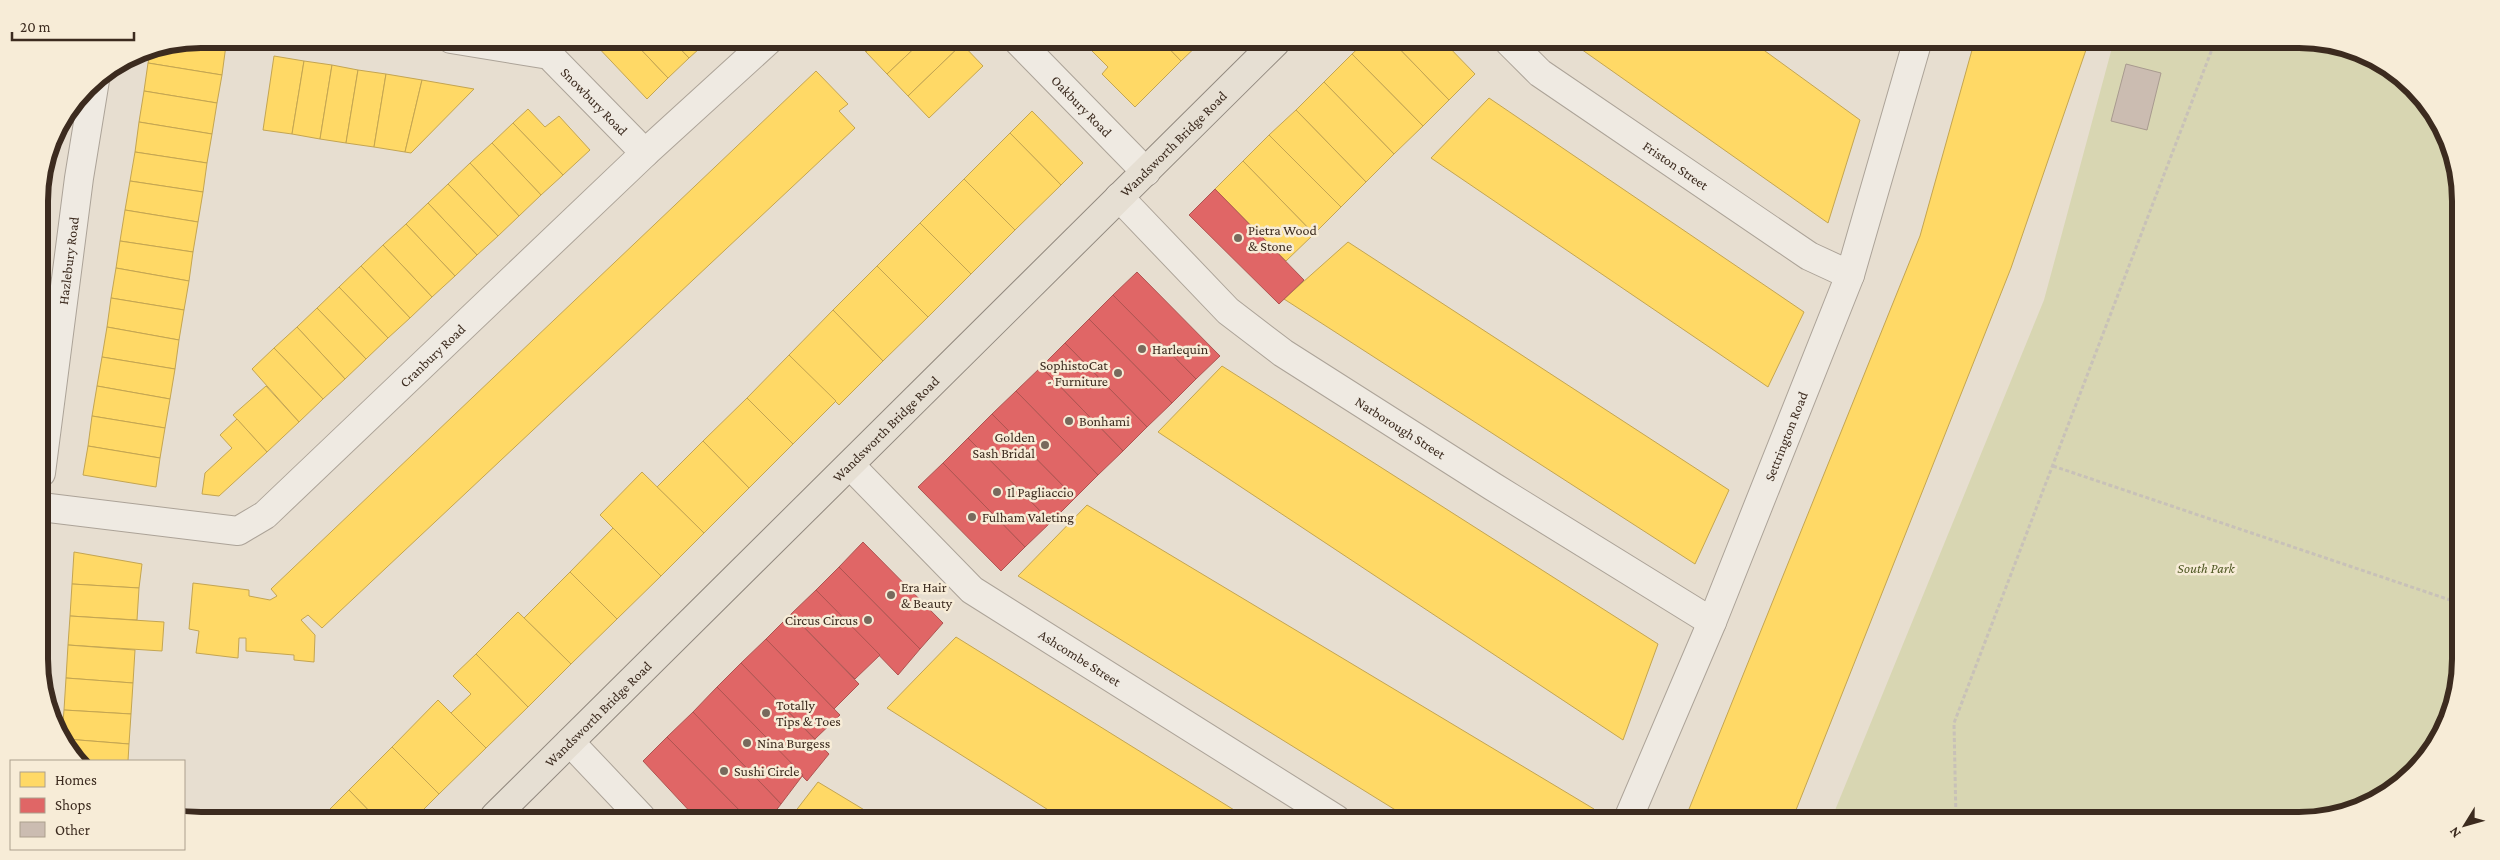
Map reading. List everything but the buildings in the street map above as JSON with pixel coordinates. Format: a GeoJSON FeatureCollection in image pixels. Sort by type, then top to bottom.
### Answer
{"type":"FeatureCollection","features":[{"type":"Feature","properties":{"kind":"main road","name":"Wandsworth Bridge Road"},"geometry":{"type":"LineString","coordinates":[[499,812],[1270,48]]}},
{"type":"Feature","properties":{"kind":"street","name":"Snowbury Road"},"geometry":{"type":"LineString","coordinates":[[506,48],[549,55],[646,153]]}},
{"type":"Feature","properties":{"kind":"street","name":"Cranbury Road"},"geometry":{"type":"LineString","coordinates":[[48,508],[238,530],[265,515],[646,153],[759,48]]}},
{"type":"Feature","properties":{"kind":"street","name":"Oakbury Road"},"geometry":{"type":"LineString","coordinates":[[1025,48],[1146,172]]}},
{"type":"Feature","properties":{"kind":"street","name":"Friston Street"},"geometry":{"type":"LineString","coordinates":[[1515,48],[1540,73],[1809,256],[1850,275]]}},
{"type":"Feature","properties":{"kind":"street","name":"Settrington Road"},"geometry":{"type":"LineString","coordinates":[[1631,812],[1712,622],[1850,275],[1916,48]]}},
{"type":"Feature","properties":{"kind":"street","name":"Hazlebury Road"},"geometry":{"type":"LineString","coordinates":[[48,419],[79,178],[93,91]]}},
{"type":"Feature","properties":{"kind":"street","name":"Narborough Street"},"geometry":{"type":"LineString","coordinates":[[1119,197],[1228,311],[1283,353],[1492,486],[1712,622]]}},
{"type":"Feature","properties":{"kind":"street","name":"Ashcombe Street"},"geometry":{"type":"LineString","coordinates":[[850,465],[972,590],[1326,812]]}},
{"type":"Feature","properties":{"kind":"street"},"geometry":{"type":"LineString","coordinates":[[570,742],[636,812]]}},
{"type":"Feature","properties":{"kind":"path"},"geometry":{"type":"LineString","coordinates":[[1956,812],[1954,723],[2212,48]]}},
{"type":"Feature","properties":{"kind":"path"},"geometry":{"type":"LineString","coordinates":[[2053,466],[2452,601]]}},
{"type":"Feature","properties":{"kind":"green space","name":"South Park"},"geometry":{"type":"Polygon","coordinates":[[[2112,48],[2319,49],[2358,59],[2376,68],[2408,92],[2421,107],[2441,142],[2450,171],[2452,190],[2452,660],[2451,679],[2441,718],[2427,745],[2408,768],[2393,781],[2358,801],[2329,810],[2310,812],[1834,812],[2044,300],[2112,48]]]}},
{"type":"Feature","properties":{"kind":"place","name":"Pietra Wood & Stone"},"geometry":{"type":"Point","coordinates":[1238,238]}},
{"type":"Feature","properties":{"kind":"place","name":"Harlequin"},"geometry":{"type":"Point","coordinates":[1142,349]}},
{"type":"Feature","properties":{"kind":"place","name":"SophistoCat - Furniture"},"geometry":{"type":"Point","coordinates":[1118,373]}},
{"type":"Feature","properties":{"kind":"place","name":"Bonhami"},"geometry":{"type":"Point","coordinates":[1069,421]}},
{"type":"Feature","properties":{"kind":"place","name":"Golden Sash Bridal"},"geometry":{"type":"Point","coordinates":[1045,445]}},
{"type":"Feature","properties":{"kind":"place","name":"Il Pagliaccio"},"geometry":{"type":"Point","coordinates":[997,492]}},
{"type":"Feature","properties":{"kind":"place","name":"Fulham Valeting"},"geometry":{"type":"Point","coordinates":[972,517]}},
{"type":"Feature","properties":{"kind":"place","name":"Era Hair & Beauty"},"geometry":{"type":"Point","coordinates":[891,595]}},
{"type":"Feature","properties":{"kind":"place","name":"Circus Circus"},"geometry":{"type":"Point","coordinates":[868,620]}},
{"type":"Feature","properties":{"kind":"place","name":"Totally Tips & Toes"},"geometry":{"type":"Point","coordinates":[766,713]}},
{"type":"Feature","properties":{"kind":"place","name":"Nina Burgess"},"geometry":{"type":"Point","coordinates":[747,743]}},
{"type":"Feature","properties":{"kind":"place","name":"Sushi Circle"},"geometry":{"type":"Point","coordinates":[724,771]}}]}
